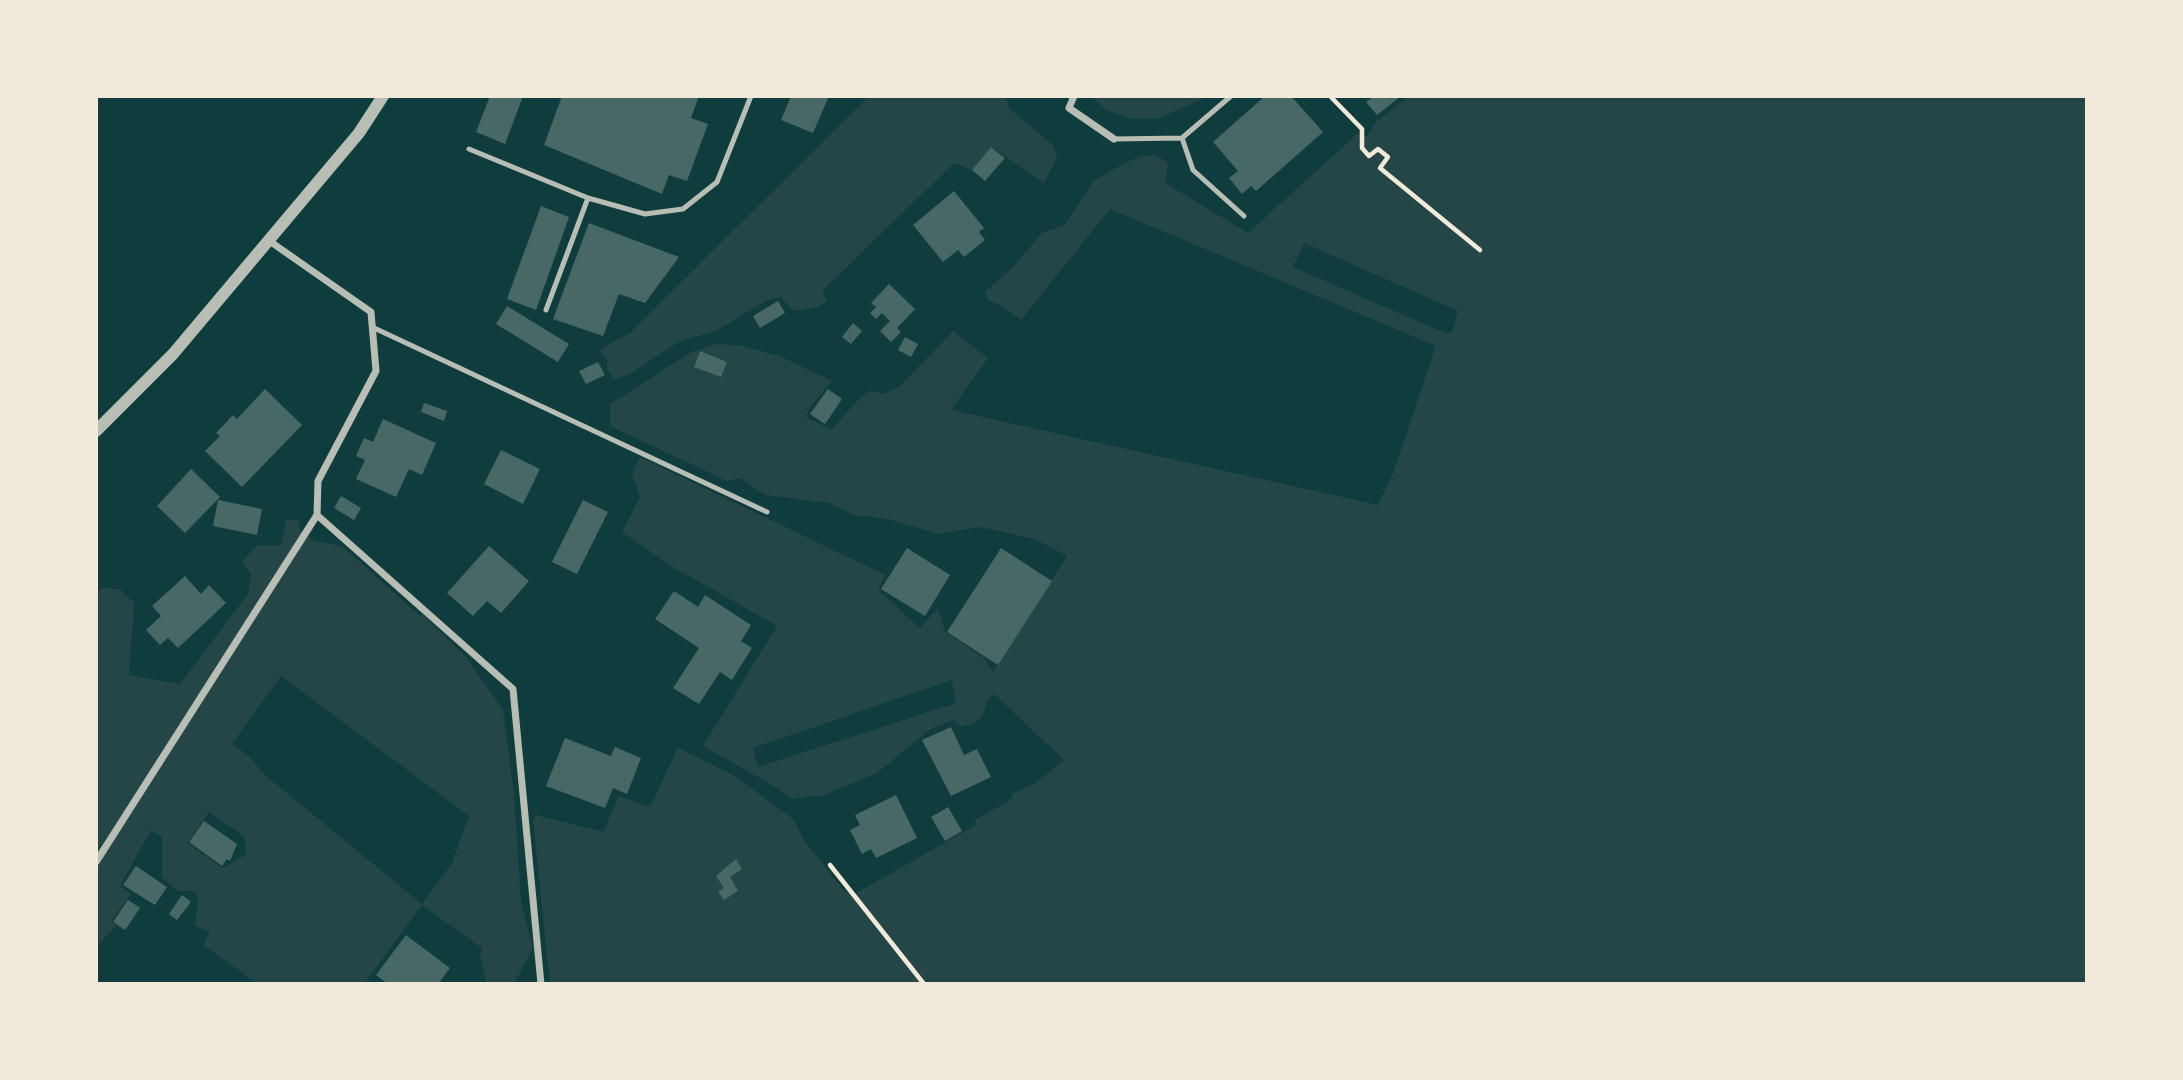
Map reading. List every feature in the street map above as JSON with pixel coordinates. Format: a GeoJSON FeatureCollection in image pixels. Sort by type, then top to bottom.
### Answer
{"type":"FeatureCollection","features":[{"type":"Feature","properties":{"kind":"street"},"geometry":{"type":"LineString","coordinates":[[96,431],[173,354],[359,133],[383,96]]}},
{"type":"Feature","properties":{"kind":"street"},"geometry":{"type":"LineString","coordinates":[[1074,96],[1069,107],[1114,139]]}},
{"type":"Feature","properties":{"kind":"street"},"geometry":{"type":"LineString","coordinates":[[96,862],[317,514],[317,481],[376,371],[371,312],[268,240]]}},
{"type":"Feature","properties":{"kind":"street"},"geometry":{"type":"LineString","coordinates":[[317,514],[513,689],[541,984]]}},
{"type":"Feature","properties":{"kind":"lane"},"geometry":{"type":"LineString","coordinates":[[469,149],[588,198],[645,214],[682,209],[718,182],[751,96]]}},
{"type":"Feature","properties":{"kind":"lane"},"geometry":{"type":"LineString","coordinates":[[1114,139],[1182,138],[1231,96]]}},
{"type":"Feature","properties":{"kind":"lane"},"geometry":{"type":"LineString","coordinates":[[1182,138],[1194,170],[1244,216]]}},
{"type":"Feature","properties":{"kind":"lane"},"geometry":{"type":"LineString","coordinates":[[546,310],[588,198]]}},
{"type":"Feature","properties":{"kind":"lane"},"geometry":{"type":"LineString","coordinates":[[372,327],[767,512]]}},
{"type":"Feature","properties":{"kind":"path"},"geometry":{"type":"LineString","coordinates":[[1330,96],[1362,129],[1362,148],[1369,156],[1378,149],[1388,157],[1380,167],[1480,250]]}},
{"type":"Feature","properties":{"kind":"path"},"geometry":{"type":"LineString","coordinates":[[830,865],[924,984]]}},
{"type":"Feature","properties":{"kind":"shaded area"},"geometry":{"type":"Polygon","coordinates":[[[869,96],[1005,96],[1010,109],[1054,146],[1057,157],[1044,183],[992,147],[972,170],[954,163],[822,291],[827,301],[818,307],[793,311],[781,297],[767,300],[716,331],[680,341],[630,374],[614,379],[607,369],[607,359],[599,350],[630,333],[869,96]]]}},
{"type":"Feature","properties":{"kind":"shaded area"},"geometry":{"type":"Polygon","coordinates":[[[1092,96],[1208,96],[1158,119],[1131,119],[1106,110],[1092,96]]]}},
{"type":"Feature","properties":{"kind":"shaded area"},"geometry":{"type":"Polygon","coordinates":[[[1410,96],[2087,96],[2087,984],[550,984],[533,820],[536,815],[603,832],[619,796],[650,807],[678,748],[735,776],[793,819],[806,843],[845,892],[856,893],[976,825],[975,820],[1011,800],[1012,794],[1035,783],[1064,760],[994,694],[988,700],[982,717],[972,724],[961,726],[952,720],[929,730],[877,773],[824,795],[792,799],[703,746],[777,626],[673,567],[622,532],[640,497],[632,474],[640,457],[885,575],[878,590],[920,628],[938,608],[945,632],[983,657],[993,672],[1067,556],[1035,539],[980,527],[939,534],[888,519],[854,515],[829,503],[765,495],[740,478],[727,481],[610,426],[610,404],[692,352],[717,344],[743,346],[782,357],[832,381],[810,407],[806,417],[831,430],[862,396],[870,391],[883,394],[900,386],[953,331],[988,358],[951,410],[1378,505],[1394,471],[1436,346],[1110,209],[1021,320],[1002,306],[988,300],[985,292],[1011,269],[1043,232],[1064,226],[1093,181],[1127,162],[1141,156],[1156,155],[1168,163],[1165,183],[1248,233],[1357,134],[1367,136],[1376,122],[1410,96]],[[1304,243],[1293,267],[1445,333],[1452,333],[1458,311],[1304,243]],[[952,680],[753,748],[758,767],[956,703],[952,680]]]}},
{"type":"Feature","properties":{"kind":"shaded area"},"geometry":{"type":"Polygon","coordinates":[[[286,520],[299,520],[300,530],[314,541],[342,546],[420,616],[422,614],[466,657],[503,710],[514,794],[521,902],[533,948],[514,984],[487,984],[480,958],[482,948],[422,905],[364,984],[258,984],[203,945],[210,931],[195,926],[198,899],[194,891],[177,891],[162,877],[162,837],[151,830],[120,886],[131,894],[111,921],[116,926],[96,947],[96,592],[104,588],[120,589],[134,603],[129,675],[180,684],[248,594],[251,574],[242,562],[256,546],[281,545],[286,520]],[[281,676],[232,744],[249,756],[265,775],[422,904],[452,863],[469,816],[281,676]],[[209,812],[187,843],[222,868],[246,855],[244,836],[209,812]]]}},
{"type":"Feature","properties":{"kind":"building"},"geometry":{"type":"Polygon","coordinates":[[[490,96],[523,96],[505,144],[476,132],[490,96]]]}},
{"type":"Feature","properties":{"kind":"building"},"geometry":{"type":"Polygon","coordinates":[[[562,96],[699,96],[691,118],[708,124],[687,181],[669,175],[662,194],[544,145],[562,96]]]}},
{"type":"Feature","properties":{"kind":"building"},"geometry":{"type":"Polygon","coordinates":[[[791,96],[829,96],[813,133],[781,120],[791,96]]]}},
{"type":"Feature","properties":{"kind":"building"},"geometry":{"type":"Polygon","coordinates":[[[1265,96],[1291,96],[1323,132],[1256,191],[1251,186],[1242,194],[1229,178],[1238,171],[1213,142],[1265,96]]]}},
{"type":"Feature","properties":{"kind":"building"},"geometry":{"type":"Polygon","coordinates":[[[1374,96],[1401,96],[1377,115],[1366,102],[1374,96]]]}},
{"type":"Feature","properties":{"kind":"building"},"geometry":{"type":"Polygon","coordinates":[[[991,147],[1005,158],[985,181],[972,170],[991,147]]]}},
{"type":"Feature","properties":{"kind":"building"},"geometry":{"type":"Polygon","coordinates":[[[954,191],[984,228],[979,232],[985,240],[964,257],[958,250],[943,262],[913,225],[954,191]]]}},
{"type":"Feature","properties":{"kind":"building"},"geometry":{"type":"Polygon","coordinates":[[[541,206],[569,217],[536,310],[507,299],[541,206]]]}},
{"type":"Feature","properties":{"kind":"building"},"geometry":{"type":"Polygon","coordinates":[[[589,223],[679,257],[645,303],[619,294],[603,336],[553,319],[589,223]]]}},
{"type":"Feature","properties":{"kind":"building"},"geometry":{"type":"Polygon","coordinates":[[[889,284],[915,309],[897,328],[901,332],[891,342],[880,331],[890,321],[882,313],[876,319],[870,313],[876,307],[871,303],[889,284]]]}},
{"type":"Feature","properties":{"kind":"building"},"geometry":{"type":"Polygon","coordinates":[[[778,301],[785,313],[760,328],[753,316],[778,301]]]}},
{"type":"Feature","properties":{"kind":"building"},"geometry":{"type":"Polygon","coordinates":[[[507,306],[569,344],[558,362],[496,324],[507,306]]]}},
{"type":"Feature","properties":{"kind":"building"},"geometry":{"type":"Polygon","coordinates":[[[853,323],[862,331],[851,344],[842,337],[853,323]]]}},
{"type":"Feature","properties":{"kind":"building"},"geometry":{"type":"Polygon","coordinates":[[[905,337],[918,344],[911,357],[898,350],[905,337]]]}},
{"type":"Feature","properties":{"kind":"building"},"geometry":{"type":"Polygon","coordinates":[[[700,351],[727,362],[721,377],[694,367],[700,351]]]}},
{"type":"Feature","properties":{"kind":"building"},"geometry":{"type":"Polygon","coordinates":[[[598,362],[605,375],[586,384],[579,371],[598,362]]]}},
{"type":"Feature","properties":{"kind":"building"},"geometry":{"type":"Polygon","coordinates":[[[265,389],[302,425],[242,487],[205,451],[220,436],[216,433],[233,415],[237,419],[265,389]]]}},
{"type":"Feature","properties":{"kind":"building"},"geometry":{"type":"Polygon","coordinates":[[[828,389],[842,399],[825,424],[810,414],[828,389]]]}},
{"type":"Feature","properties":{"kind":"building"},"geometry":{"type":"Polygon","coordinates":[[[424,403],[447,411],[444,421],[421,412],[424,403]]]}},
{"type":"Feature","properties":{"kind":"building"},"geometry":{"type":"Polygon","coordinates":[[[383,419],[436,443],[422,475],[409,469],[396,497],[356,479],[365,460],[356,456],[364,438],[373,442],[383,419]]]}},
{"type":"Feature","properties":{"kind":"building"},"geometry":{"type":"Polygon","coordinates":[[[501,450],[540,469],[523,504],[484,484],[501,450]]]}},
{"type":"Feature","properties":{"kind":"building"},"geometry":{"type":"Polygon","coordinates":[[[191,469],[220,497],[185,533],[157,506],[191,469]]]}},
{"type":"Feature","properties":{"kind":"building"},"geometry":{"type":"Polygon","coordinates":[[[341,496],[361,508],[354,520],[334,508],[341,496]]]}},
{"type":"Feature","properties":{"kind":"building"},"geometry":{"type":"Polygon","coordinates":[[[218,500],[262,509],[257,535],[213,526],[218,500]]]}},
{"type":"Feature","properties":{"kind":"building"},"geometry":{"type":"Polygon","coordinates":[[[583,500],[608,512],[577,574],[552,562],[583,500]]]}},
{"type":"Feature","properties":{"kind":"building"},"geometry":{"type":"Polygon","coordinates":[[[489,546],[529,581],[501,613],[487,601],[473,616],[447,593],[489,546]]]}},
{"type":"Feature","properties":{"kind":"building"},"geometry":{"type":"Polygon","coordinates":[[[907,548],[950,575],[925,616],[881,589],[907,548]]]}},
{"type":"Feature","properties":{"kind":"building"},"geometry":{"type":"Polygon","coordinates":[[[1001,548],[1052,581],[998,665],[947,632],[1001,548]]]}},
{"type":"Feature","properties":{"kind":"building"},"geometry":{"type":"Polygon","coordinates":[[[185,576],[201,594],[209,585],[226,603],[178,648],[168,638],[160,645],[146,630],[161,616],[152,606],[185,576]]]}},
{"type":"Feature","properties":{"kind":"building"},"geometry":{"type":"Polygon","coordinates":[[[674,591],[698,607],[705,595],[751,625],[741,641],[752,648],[732,680],[720,672],[699,704],[673,688],[699,648],[655,619],[674,591]]]}},
{"type":"Feature","properties":{"kind":"building"},"geometry":{"type":"Polygon","coordinates":[[[951,727],[964,755],[977,749],[991,777],[951,796],[922,740],[951,727]]]}},
{"type":"Feature","properties":{"kind":"building"},"geometry":{"type":"Polygon","coordinates":[[[565,738],[611,756],[615,747],[641,758],[627,794],[613,788],[605,808],[546,786],[565,738]]]}},
{"type":"Feature","properties":{"kind":"building"},"geometry":{"type":"Polygon","coordinates":[[[896,795],[917,838],[876,858],[871,849],[862,854],[850,830],[860,825],[855,815],[896,795]]]}},
{"type":"Feature","properties":{"kind":"building"},"geometry":{"type":"Polygon","coordinates":[[[948,807],[962,831],[945,841],[931,817],[948,807]]]}},
{"type":"Feature","properties":{"kind":"building"},"geometry":{"type":"Polygon","coordinates":[[[204,821],[237,844],[230,861],[227,859],[222,866],[189,842],[204,821]]]}},
{"type":"Feature","properties":{"kind":"building"},"geometry":{"type":"Polygon","coordinates":[[[736,859],[742,869],[730,877],[738,891],[724,900],[718,891],[724,888],[716,876],[736,859]]]}},
{"type":"Feature","properties":{"kind":"building"},"geometry":{"type":"Polygon","coordinates":[[[136,866],[167,887],[155,905],[123,885],[136,866]]]}},
{"type":"Feature","properties":{"kind":"building"},"geometry":{"type":"Polygon","coordinates":[[[182,895],[191,902],[177,920],[169,914],[182,895]]]}},
{"type":"Feature","properties":{"kind":"building"},"geometry":{"type":"Polygon","coordinates":[[[128,900],[140,908],[125,930],[113,922],[128,900]]]}},
{"type":"Feature","properties":{"kind":"building"},"geometry":{"type":"Polygon","coordinates":[[[406,935],[450,968],[438,984],[388,984],[376,975],[406,935]]]}}]}
